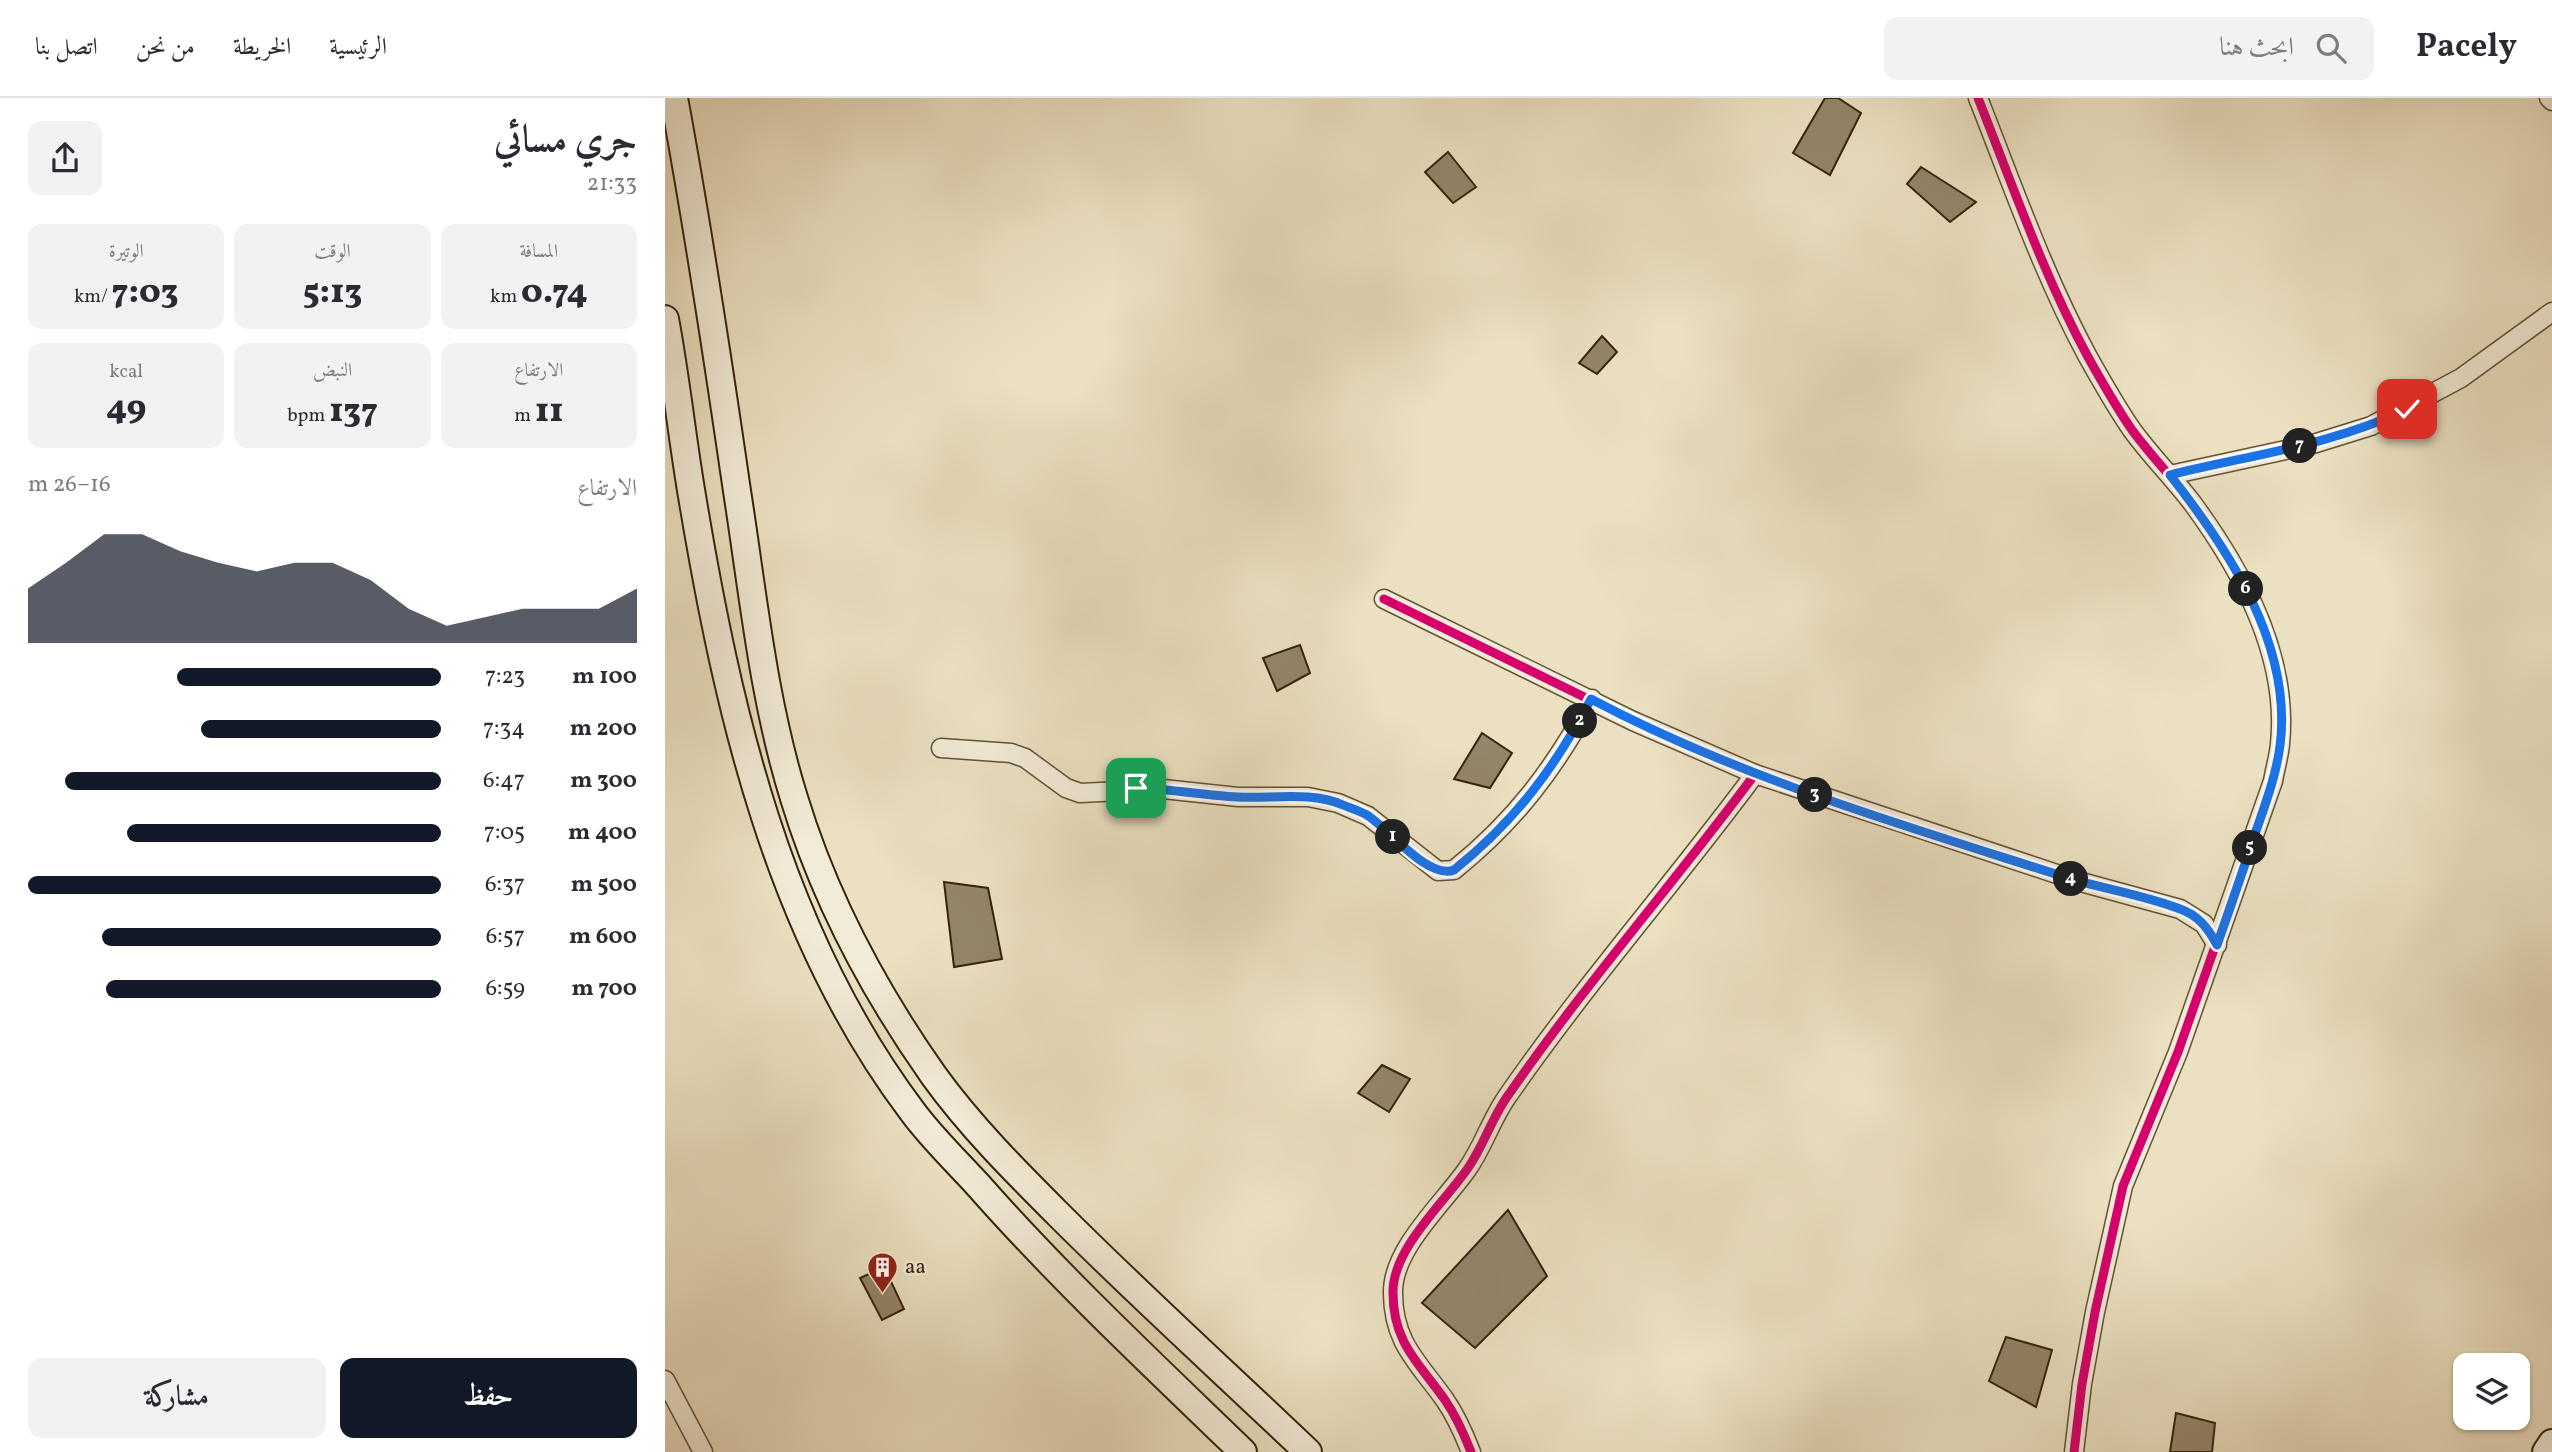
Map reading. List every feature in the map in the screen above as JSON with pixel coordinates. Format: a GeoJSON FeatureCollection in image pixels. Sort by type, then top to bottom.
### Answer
{"type":"FeatureCollection","features":[{"type":"Feature","properties":{"kind":"main road"},"geometry":{"type":"LineString","coordinates":[[674,98],[719,370],[759,645],[793,796],[820,870],[855,949],[901,1028],[936,1079],[1020,1176],[1308,1452]]}},
{"type":"Feature","properties":{"kind":"main road"},"geometry":{"type":"LineString","coordinates":[[665,319],[692,495],[722,651],[749,769],[781,870],[816,951],[853,1020],[912,1112],[1008,1219],[1243,1452]]}},
{"type":"Feature","properties":{"kind":"main road"},"geometry":{"type":"LineString","coordinates":[[675,375],[719,370]]}},
{"type":"Feature","properties":{"kind":"main road"},"geometry":{"type":"LineString","coordinates":[[2546,1452],[2552,1443]]}},
{"type":"Feature","properties":{"kind":"street"},"geometry":{"type":"LineString","coordinates":[[1978,98],[2023,218],[2088,356],[2131,429],[2170,475],[2214,535],[2243,583],[2267,639],[2278,691],[2280,744],[2273,781],[2178,1052],[2123,1186],[2095,1312],[2082,1384],[2074,1452]]}},
{"type":"Feature","properties":{"kind":"street"},"geometry":{"type":"LineString","coordinates":[[2170,475],[2313,443],[2371,426],[2461,378],[2552,312]]}},
{"type":"Feature","properties":{"kind":"street"},"geometry":{"type":"LineString","coordinates":[[1384,599],[1633,721],[1755,775],[2081,882],[2180,909],[2204,924],[2217,945]]}},
{"type":"Feature","properties":{"kind":"street"},"geometry":{"type":"LineString","coordinates":[[941,748],[1011,752],[1025,758],[1066,788],[1080,793],[1163,789],[1213,796],[1308,797],[1338,803],[1367,816],[1426,864],[1438,871],[1447,872],[1454,870],[1500,831],[1531,796],[1555,762],[1591,699]]}},
{"type":"Feature","properties":{"kind":"street"},"geometry":{"type":"LineString","coordinates":[[1471,1452],[1447,1403],[1410,1357],[1399,1330],[1392,1290],[1396,1271],[1405,1252],[1471,1164],[1506,1097],[1544,1044],[1755,775]]}},
{"type":"Feature","properties":{"kind":"street"},"geometry":{"type":"LineString","coordinates":[[665,1380],[703,1452]]}},
{"type":"Feature","properties":{"kind":"building"},"geometry":{"type":"Polygon","coordinates":[[[1825,98],[1838,98],[1861,113],[1830,175],[1793,153],[1825,98]]]}},
{"type":"Feature","properties":{"kind":"building"},"geometry":{"type":"Polygon","coordinates":[[[1448,152],[1476,187],[1453,203],[1425,172],[1448,152]]]}},
{"type":"Feature","properties":{"kind":"building"},"geometry":{"type":"Polygon","coordinates":[[[1921,167],[1976,202],[1950,222],[1907,184],[1921,167]]]}},
{"type":"Feature","properties":{"kind":"building"},"geometry":{"type":"Polygon","coordinates":[[[1602,336],[1617,352],[1597,374],[1579,363],[1602,336]]]}},
{"type":"Feature","properties":{"kind":"building"},"geometry":{"type":"Polygon","coordinates":[[[1300,645],[1310,673],[1277,691],[1263,658],[1300,645]]]}},
{"type":"Feature","properties":{"kind":"building"},"geometry":{"type":"Polygon","coordinates":[[[1482,733],[1512,753],[1490,788],[1454,779],[1482,733]]]}},
{"type":"Feature","properties":{"kind":"building"},"geometry":{"type":"Polygon","coordinates":[[[944,882],[988,888],[1002,959],[954,967],[944,882]]]}},
{"type":"Feature","properties":{"kind":"building"},"geometry":{"type":"Polygon","coordinates":[[[1382,1065],[1410,1079],[1389,1112],[1358,1093],[1382,1065]]]}},
{"type":"Feature","properties":{"kind":"building"},"geometry":{"type":"Polygon","coordinates":[[[1508,1210],[1547,1276],[1475,1348],[1422,1303],[1508,1210]]]}},
{"type":"Feature","properties":{"kind":"building","name":"aa"},"geometry":{"type":"Polygon","coordinates":[[[880,1269],[886,1271],[904,1309],[882,1320],[860,1278],[880,1269]]]}},
{"type":"Feature","properties":{"kind":"building"},"geometry":{"type":"Polygon","coordinates":[[[2006,1337],[2052,1350],[2036,1407],[1989,1381],[2006,1337]]]}},
{"type":"Feature","properties":{"kind":"building"},"geometry":{"type":"Polygon","coordinates":[[[2176,1413],[2215,1423],[2212,1452],[2170,1452],[2176,1413]]]}},
{"type":"Feature","properties":{"kind":"cycle path"},"geometry":{"type":"LineString","coordinates":[[1978,98],[2043,262],[2088,357],[2132,430],[2193,504],[2245,587],[2270,648],[2281,711],[2279,749],[2273,781],[2178,1052],[2123,1186],[2095,1312],[2082,1384],[2074,1452]]}},
{"type":"Feature","properties":{"kind":"cycle path"},"geometry":{"type":"LineString","coordinates":[[1384,599],[1633,721],[1755,774],[2081,882],[2180,909],[2204,924],[2217,945]]}},
{"type":"Feature","properties":{"kind":"cycle path"},"geometry":{"type":"LineString","coordinates":[[1471,1452],[1453,1412],[1409,1351],[1397,1326],[1393,1293],[1401,1260],[1421,1227],[1468,1168],[1503,1103],[1538,1053],[1755,774]]}},
{"type":"Feature","properties":{"kind":"place","name":"aa"},"geometry":{"type":"Point","coordinates":[882,1294]}},
{"type":"Feature","properties":{"kind":"route"},"geometry":{"type":"LineString","coordinates":[[1136,788],[1238,797],[1308,797],[1338,803],[1367,816],[1426,864],[1438,871],[1447,872],[1454,870],[1500,831],[1531,796],[1555,762],[1591,699],[1633,721],[1755,775],[2081,882],[2180,909],[2194,915],[2204,924],[2217,945],[2273,781],[2280,744],[2280,710],[2277,681],[2267,639],[2243,583],[2214,535],[2170,475],[2341,436],[2371,426],[2407,409]]}}]}
